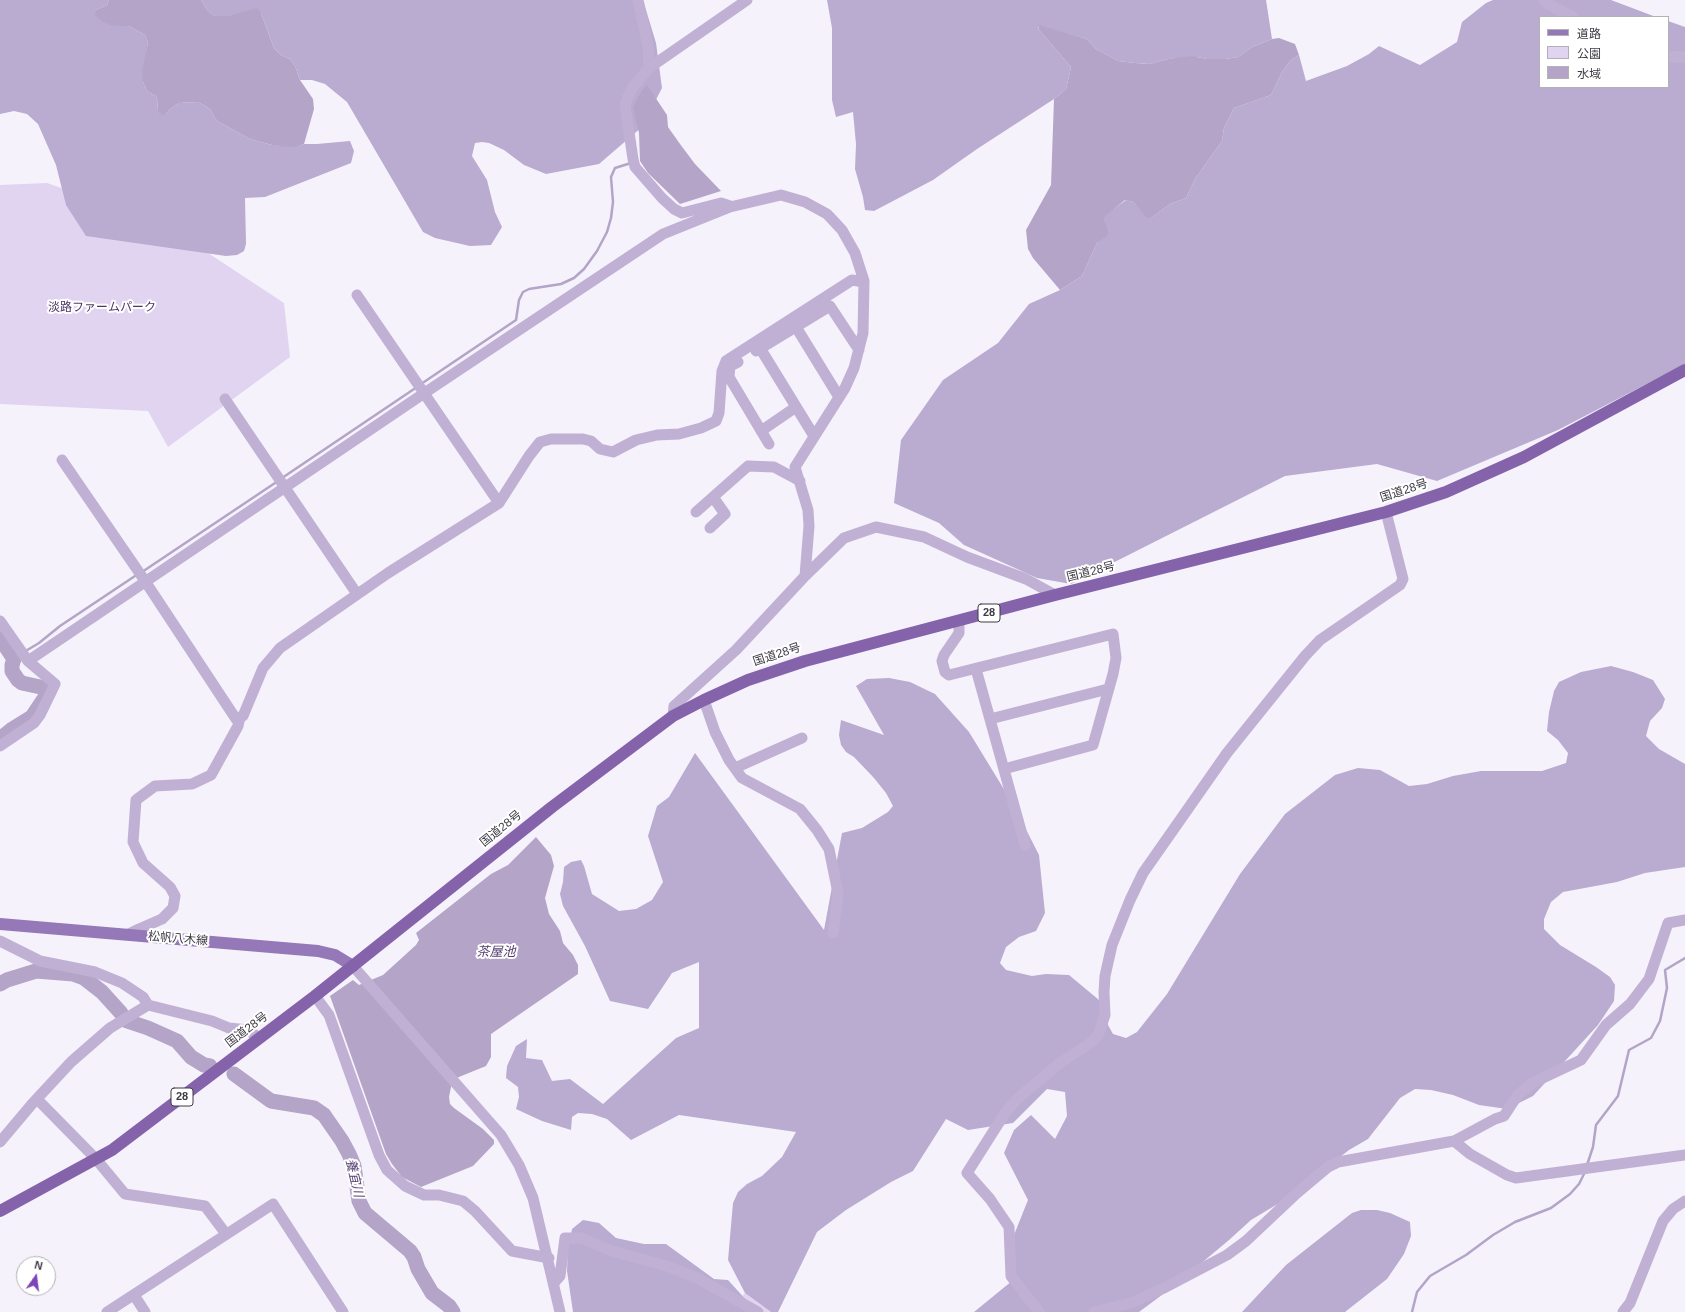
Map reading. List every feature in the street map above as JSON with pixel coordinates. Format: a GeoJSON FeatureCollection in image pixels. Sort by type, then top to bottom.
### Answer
{"type":"FeatureCollection","features":[{"type":"Feature","properties":{"kind":"highway","name":"国道28号"},"geometry":{"type":"LineString","coordinates":[[0,1211],[112,1150],[315,996],[552,806],[674,716],[704,700],[748,680],[794,664],[1055,595],[1386,512],[1446,492],[1524,457],[1685,370]]}},
{"type":"Feature","properties":{"kind":"main road","name":"松帆八木線"},"geometry":{"type":"LineString","coordinates":[[0,924],[318,951],[334,955],[353,966]]}},
{"type":"Feature","properties":{"kind":"street"},"geometry":{"type":"LineString","coordinates":[[638,0],[648,46],[649,68]]}},
{"type":"Feature","properties":{"kind":"street"},"geometry":{"type":"LineString","coordinates":[[730,207],[721,203],[682,213],[674,209],[662,198],[634,163],[626,105],[627,99],[633,87],[649,68],[747,0]]}},
{"type":"Feature","properties":{"kind":"street"},"geometry":{"type":"LineString","coordinates":[[1544,0],[1548,4],[1571,16]]}},
{"type":"Feature","properties":{"kind":"street"},"geometry":{"type":"LineString","coordinates":[[1669,58],[1685,57]]}},
{"type":"Feature","properties":{"kind":"street"},"geometry":{"type":"LineString","coordinates":[[24,656],[144,580],[422,392],[663,234],[730,207],[781,195],[805,202],[820,209],[842,230],[855,254],[864,282],[864,318],[860,350],[850,378],[795,467],[808,510],[809,526],[805,576]]}},
{"type":"Feature","properties":{"kind":"street"},"geometry":{"type":"LineString","coordinates":[[62,460],[236,719],[243,716],[263,668],[280,648],[388,572],[499,503],[529,456],[540,442],[551,439],[583,439],[591,441],[600,449],[613,452],[636,440],[657,435],[679,434],[701,428],[716,421],[719,413],[722,371],[726,361],[852,280],[864,282]]}},
{"type":"Feature","properties":{"kind":"street"},"geometry":{"type":"LineString","coordinates":[[357,295],[499,503]]}},
{"type":"Feature","properties":{"kind":"street"},"geometry":{"type":"LineString","coordinates":[[769,444],[729,377],[730,366],[830,306],[860,350]]}},
{"type":"Feature","properties":{"kind":"street"},"geometry":{"type":"LineString","coordinates":[[796,327],[839,397]]}},
{"type":"Feature","properties":{"kind":"street"},"geometry":{"type":"LineString","coordinates":[[760,348],[814,436]]}},
{"type":"Feature","properties":{"kind":"street"},"geometry":{"type":"LineString","coordinates":[[225,399],[356,594]]}},
{"type":"Feature","properties":{"kind":"street"},"geometry":{"type":"LineString","coordinates":[[761,431],[796,407]]}},
{"type":"Feature","properties":{"kind":"street"},"geometry":{"type":"LineString","coordinates":[[696,512],[748,466],[774,467],[800,481]]}},
{"type":"Feature","properties":{"kind":"street"},"geometry":{"type":"LineString","coordinates":[[710,528],[725,514],[712,497]]}},
{"type":"Feature","properties":{"kind":"street"},"geometry":{"type":"LineString","coordinates":[[1039,1312],[1011,1276],[1009,1227],[990,1199],[967,1172],[1005,1113],[1018,1098],[1060,1063],[1092,1042],[1099,1032],[1105,1015],[1105,976],[1112,945],[1130,900],[1143,873],[1226,753],[1305,656],[1320,640],[1400,585],[1403,579],[1386,512]]}},
{"type":"Feature","properties":{"kind":"street"},"geometry":{"type":"LineString","coordinates":[[674,716],[674,706],[736,650],[805,576],[844,538],[876,527],[924,537],[967,557],[1026,579],[1055,595]]}},
{"type":"Feature","properties":{"kind":"street"},"geometry":{"type":"LineString","coordinates":[[0,621],[24,656],[55,684],[40,715],[34,723],[0,746]]}},
{"type":"Feature","properties":{"kind":"street"},"geometry":{"type":"LineString","coordinates":[[959,621],[960,633],[944,655],[942,661],[944,672],[949,675],[1113,634],[1116,658],[1093,745],[1004,769]]}},
{"type":"Feature","properties":{"kind":"street"},"geometry":{"type":"LineString","coordinates":[[976,669],[1025,845]]}},
{"type":"Feature","properties":{"kind":"street"},"geometry":{"type":"LineString","coordinates":[[990,719],[1108,689]]}},
{"type":"Feature","properties":{"kind":"street"},"geometry":{"type":"LineString","coordinates":[[704,700],[715,732],[729,760],[742,778],[800,809],[817,830],[829,849],[838,893],[832,933]]}},
{"type":"Feature","properties":{"kind":"street"},"geometry":{"type":"LineString","coordinates":[[129,934],[162,919],[173,908],[175,896],[170,887],[143,863],[133,842],[136,800],[155,786],[192,784],[211,775],[238,726],[240,717]]}},
{"type":"Feature","properties":{"kind":"street"},"geometry":{"type":"LineString","coordinates":[[735,768],[802,738]]}},
{"type":"Feature","properties":{"kind":"street"},"geometry":{"type":"LineString","coordinates":[[1094,1312],[1131,1303],[1166,1287],[1227,1255],[1246,1241],[1297,1192],[1328,1167],[1338,1162],[1454,1141],[1495,1119],[1504,1116],[1517,1096],[1532,1083],[1581,1060],[1606,1025],[1630,1004],[1649,979],[1668,923],[1685,920]]}},
{"type":"Feature","properties":{"kind":"street"},"geometry":{"type":"LineString","coordinates":[[0,941],[40,961],[95,972],[122,983],[143,997],[148,1005],[212,1021],[229,1028],[248,1030],[259,1038]]}},
{"type":"Feature","properties":{"kind":"street"},"geometry":{"type":"LineString","coordinates":[[353,966],[501,1135],[519,1165],[534,1198],[549,1258],[560,1312]]}},
{"type":"Feature","properties":{"kind":"street"},"geometry":{"type":"LineString","coordinates":[[315,996],[329,1015],[380,1155],[387,1170],[405,1186],[424,1195],[439,1195],[463,1202],[475,1211],[512,1251],[549,1258]]}},
{"type":"Feature","properties":{"kind":"street"},"geometry":{"type":"LineString","coordinates":[[0,1142],[71,1062],[110,1028],[148,1005]]}},
{"type":"Feature","properties":{"kind":"street"},"geometry":{"type":"LineString","coordinates":[[37,1099],[96,1159],[124,1194],[205,1206],[226,1234]]}},
{"type":"Feature","properties":{"kind":"street"},"geometry":{"type":"LineString","coordinates":[[1454,1141],[1470,1154],[1507,1175],[1516,1178],[1685,1155]]}},
{"type":"Feature","properties":{"kind":"street"},"geometry":{"type":"LineString","coordinates":[[1623,1312],[1630,1304],[1663,1221],[1672,1210],[1685,1201]]}},
{"type":"Feature","properties":{"kind":"street"},"geometry":{"type":"LineString","coordinates":[[107,1312],[273,1204],[343,1312]]}},
{"type":"Feature","properties":{"kind":"street"},"geometry":{"type":"LineString","coordinates":[[554,1283],[560,1276],[565,1238],[581,1238],[612,1251],[667,1266],[697,1278],[758,1312]]}},
{"type":"Feature","properties":{"kind":"street"},"geometry":{"type":"LineString","coordinates":[[134,1295],[145,1312]]}},
{"type":"Feature","properties":{"kind":"green space","name":"淡路ファームパーク"},"geometry":{"type":"Polygon","coordinates":[[[47,183],[164,224],[284,303],[290,357],[168,447],[148,411],[0,404],[0,185],[47,183]]]}},
{"type":"Feature","properties":{"kind":"green space"},"geometry":{"type":"Polygon","coordinates":[[[745,1293],[771,1312],[757,1312],[742,1296],[745,1293]]]}},
{"type":"Feature","properties":{"kind":"shaded area"},"geometry":{"type":"Polygon","coordinates":[[[0,0],[109,0],[107,5],[96,10],[114,26],[129,26],[145,35],[148,42],[143,72],[143,82],[147,91],[156,96],[158,101],[157,112],[166,114],[170,109],[179,103],[198,102],[210,109],[217,121],[250,139],[272,145],[299,146],[304,144],[350,141],[354,151],[351,163],[265,197],[245,198],[246,244],[244,251],[237,255],[226,256],[86,236],[66,205],[56,165],[38,124],[27,114],[14,111],[0,114],[0,0]]]}},
{"type":"Feature","properties":{"kind":"shaded area"},"geometry":{"type":"Polygon","coordinates":[[[201,0],[643,0],[656,43],[662,88],[642,127],[599,164],[546,174],[524,165],[504,150],[489,143],[475,143],[472,156],[487,180],[495,212],[502,227],[491,245],[470,246],[435,238],[423,232],[347,102],[325,84],[312,80],[300,80],[295,66],[290,59],[281,55],[274,48],[261,13],[215,16],[207,10],[201,0]]]}},
{"type":"Feature","properties":{"kind":"shaded area"},"geometry":{"type":"Polygon","coordinates":[[[827,0],[1266,0],[1272,39],[1252,47],[1238,57],[1226,59],[1207,59],[1197,57],[1168,59],[1150,64],[1118,61],[1096,49],[1087,39],[1038,26],[1039,30],[1071,67],[1066,89],[1054,99],[977,149],[933,180],[874,211],[865,210],[855,169],[856,144],[853,112],[836,117],[832,100],[832,28],[827,0]]]}},
{"type":"Feature","properties":{"kind":"shaded area"},"geometry":{"type":"Polygon","coordinates":[[[1493,0],[1611,0],[1653,16],[1539,16],[1539,88],[1669,88],[1669,21],[1685,27],[1685,364],[1558,430],[1437,481],[1377,464],[1285,476],[1071,584],[1037,578],[964,545],[939,523],[894,503],[901,440],[943,380],[998,343],[1029,304],[1060,290],[1082,276],[1097,243],[1109,232],[1102,219],[1104,216],[1126,200],[1133,202],[1147,217],[1151,218],[1170,204],[1186,198],[1195,179],[1222,141],[1224,128],[1234,108],[1271,95],[1282,72],[1291,60],[1299,55],[1306,81],[1347,66],[1369,54],[1379,46],[1420,65],[1457,42],[1462,22],[1486,3],[1493,0]]]}},
{"type":"Feature","properties":{"kind":"shaded area"},"geometry":{"type":"Polygon","coordinates":[[[1611,666],[1633,672],[1653,680],[1665,699],[1662,708],[1650,721],[1646,736],[1659,749],[1685,764],[1685,867],[1645,873],[1617,882],[1563,892],[1551,902],[1544,919],[1544,929],[1560,945],[1610,977],[1615,985],[1614,1001],[1598,1025],[1533,1096],[1507,1109],[1479,1105],[1453,1095],[1431,1090],[1415,1089],[1400,1098],[1368,1139],[1349,1150],[1286,1199],[1251,1220],[1174,1286],[1139,1312],[974,1312],[1012,1281],[1014,1235],[1028,1200],[1004,1153],[1014,1130],[1031,1115],[1055,1139],[1067,1116],[1065,1092],[1047,1089],[1013,1123],[968,1130],[946,1119],[913,1171],[891,1182],[846,1210],[817,1232],[778,1312],[771,1312],[745,1293],[728,1260],[733,1203],[738,1192],[747,1184],[762,1176],[782,1157],[796,1132],[679,1115],[631,1140],[607,1119],[592,1114],[578,1113],[572,1117],[571,1130],[542,1121],[516,1109],[519,1097],[518,1087],[506,1078],[507,1066],[516,1046],[527,1039],[526,1058],[542,1060],[552,1081],[570,1079],[603,1104],[676,1038],[699,1028],[699,962],[672,973],[648,1009],[610,1001],[585,946],[563,906],[560,894],[563,882],[564,867],[571,862],[581,860],[592,894],[619,911],[636,909],[652,900],[663,882],[648,836],[657,806],[669,797],[695,753],[824,930],[842,833],[862,828],[888,812],[893,806],[886,793],[874,778],[854,757],[846,752],[841,745],[839,735],[841,720],[884,735],[856,686],[867,679],[889,678],[910,682],[935,694],[969,732],[1013,804],[1039,855],[1045,913],[1036,931],[1019,937],[1006,947],[1000,963],[1006,970],[1032,976],[1046,974],[1069,975],[1099,1000],[1108,1013],[1108,1025],[1113,1034],[1126,1038],[1137,1032],[1167,994],[1240,874],[1285,814],[1335,775],[1358,768],[1380,770],[1409,786],[1427,784],[1453,776],[1481,771],[1542,771],[1566,763],[1568,753],[1558,740],[1547,731],[1549,712],[1554,691],[1559,682],[1581,672],[1611,666]]]}},
{"type":"Feature","properties":{"kind":"shaded area"},"geometry":{"type":"Polygon","coordinates":[[[1361,1210],[1377,1210],[1390,1213],[1410,1222],[1411,1236],[1404,1254],[1387,1279],[1345,1312],[1242,1312],[1286,1265],[1352,1213],[1361,1210]]]}},
{"type":"Feature","properties":{"kind":"shaded area"},"geometry":{"type":"Polygon","coordinates":[[[583,1220],[599,1223],[616,1238],[644,1244],[666,1244],[714,1279],[728,1280],[757,1312],[573,1312],[567,1271],[568,1249],[572,1229],[583,1220]]]}},
{"type":"Feature","properties":{"kind":"water"},"geometry":{"type":"Polygon","coordinates":[[[109,0],[201,0],[207,10],[215,16],[229,16],[257,8],[261,13],[274,48],[281,55],[290,59],[295,66],[300,80],[313,99],[314,109],[304,144],[289,147],[272,145],[250,139],[217,121],[210,109],[198,102],[179,103],[163,115],[157,112],[158,101],[156,96],[147,91],[143,82],[142,72],[148,42],[145,35],[129,26],[114,26],[103,22],[95,15],[96,10],[107,5],[109,0]]]}},
{"type":"Feature","properties":{"kind":"water"},"geometry":{"type":"Polygon","coordinates":[[[1038,25],[1087,39],[1096,49],[1118,61],[1135,63],[1150,64],[1168,59],[1192,56],[1207,59],[1226,59],[1238,57],[1252,47],[1272,39],[1279,38],[1295,44],[1299,55],[1291,60],[1282,72],[1271,95],[1234,108],[1224,128],[1222,141],[1195,179],[1186,198],[1170,204],[1151,218],[1147,218],[1133,202],[1125,200],[1103,218],[1109,232],[1108,235],[1097,243],[1082,276],[1060,290],[1033,258],[1028,249],[1026,230],[1051,185],[1054,99],[1066,89],[1071,67],[1039,30],[1038,25]]]}},
{"type":"Feature","properties":{"kind":"water"},"geometry":{"type":"Polygon","coordinates":[[[647,85],[667,115],[668,127],[695,164],[721,191],[680,204],[648,173],[640,161],[639,133],[633,107],[641,92],[647,85]]]}},
{"type":"Feature","properties":{"kind":"water","name":"茶屋池"},"geometry":{"type":"Polygon","coordinates":[[[536,837],[551,855],[554,866],[545,898],[549,914],[560,931],[563,943],[573,955],[578,965],[578,974],[491,1034],[491,1057],[486,1066],[454,1079],[449,1097],[450,1104],[483,1129],[494,1140],[494,1144],[473,1166],[421,1187],[402,1177],[386,1154],[330,996],[353,980],[359,985],[383,975],[416,945],[419,940],[416,933],[491,874],[508,865],[536,837]]]}},
{"type":"Feature","properties":{"kind":"waterway"},"geometry":{"type":"LineString","coordinates":[[421,384],[516,320],[519,300],[523,292],[529,289],[561,284],[574,278],[584,269],[597,251],[607,232],[613,202],[611,177],[615,168],[631,163]]}},
{"type":"Feature","properties":{"kind":"waterway"},"geometry":{"type":"LineString","coordinates":[[282,478],[417,387]]}},
{"type":"Feature","properties":{"kind":"waterway"},"geometry":{"type":"LineString","coordinates":[[142,572],[278,481]]}},
{"type":"Feature","properties":{"kind":"waterway"},"geometry":{"type":"LineString","coordinates":[[24,652],[138,574]]}},
{"type":"Feature","properties":{"kind":"waterway","name":"養宜川"},"geometry":{"type":"LineString","coordinates":[[0,638],[14,659],[12,671],[18,680],[22,683],[45,688],[48,693],[32,717],[0,739]]}},
{"type":"Feature","properties":{"kind":"waterway","name":"養宜川"},"geometry":{"type":"LineString","coordinates":[[14,659],[20,655]]}},
{"type":"Feature","properties":{"kind":"waterway"},"geometry":{"type":"LineString","coordinates":[[1587,1165],[1593,1147],[1596,1125],[1618,1096],[1629,1050],[1651,1038],[1660,1021],[1667,988],[1665,970],[1685,958]]}},
{"type":"Feature","properties":{"kind":"waterway","name":"養宜川"},"geometry":{"type":"LineString","coordinates":[[0,984],[7,980],[36,971],[73,974],[84,978],[102,992],[121,1013]]}},
{"type":"Feature","properties":{"kind":"waterway","name":"養宜川"},"geometry":{"type":"LineString","coordinates":[[127,1021],[148,1028],[177,1041],[191,1057],[204,1065],[210,1066]]}},
{"type":"Feature","properties":{"kind":"waterway","name":"養宜川"},"geometry":{"type":"LineString","coordinates":[[234,1074],[271,1101],[314,1108],[324,1115],[349,1154],[354,1166],[359,1201],[365,1213],[410,1251],[414,1257],[418,1269],[432,1293],[449,1306],[453,1312]]}},
{"type":"Feature","properties":{"kind":"waterway"},"geometry":{"type":"LineString","coordinates":[[1412,1312],[1417,1292],[1430,1276],[1466,1255],[1493,1235],[1515,1222],[1551,1208],[1570,1194],[1579,1184],[1585,1172]]}}]}
